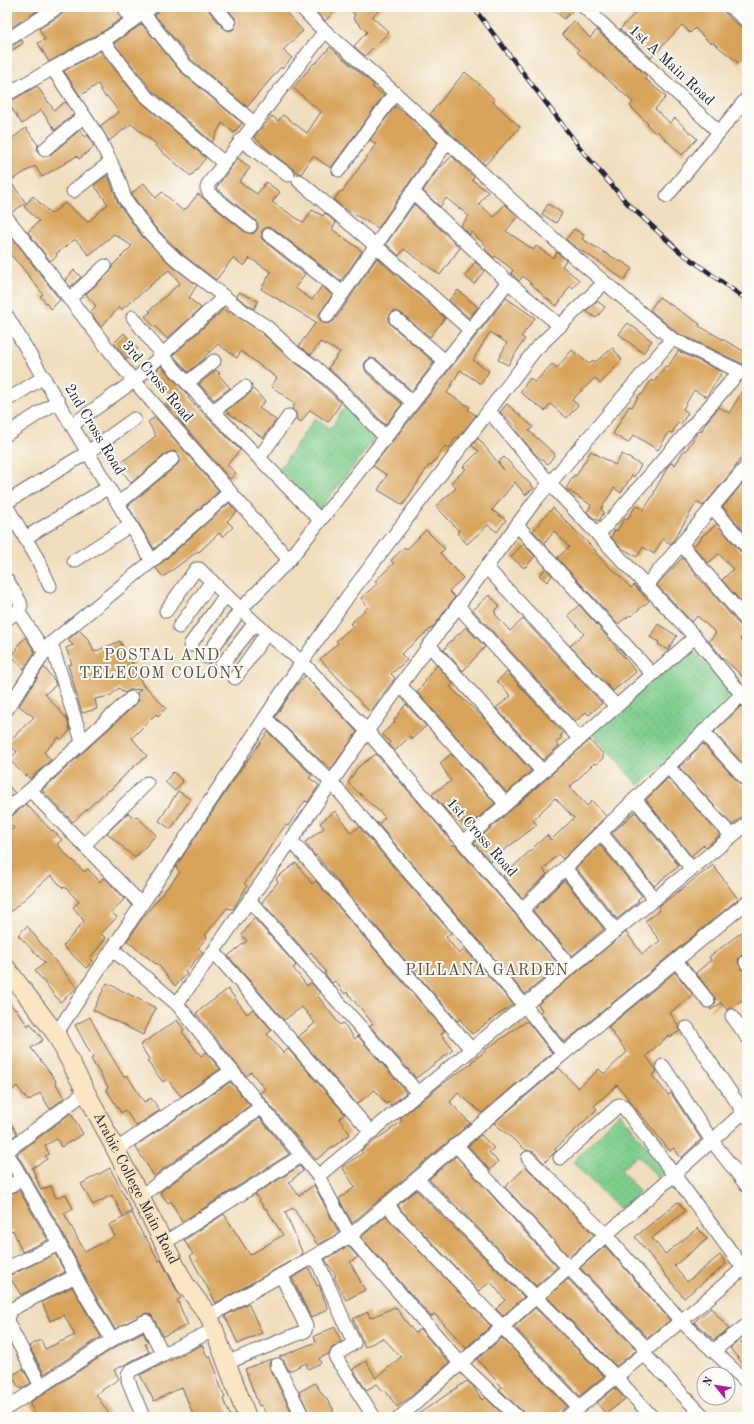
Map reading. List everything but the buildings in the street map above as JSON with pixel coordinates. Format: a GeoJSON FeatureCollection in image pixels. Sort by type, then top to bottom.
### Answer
{"type":"FeatureCollection","features":[{"type":"Feature","properties":{"kind":"main road","name":"Arabic College Main Road"},"geometry":{"type":"LineString","coordinates":[[7,969],[56,1034],[117,1149],[185,1284],[212,1323],[247,1417]]}},
{"type":"Feature","properties":{"kind":"street"},"geometry":{"type":"LineString","coordinates":[[7,40],[58,7]]}},
{"type":"Feature","properties":{"kind":"street"},"geometry":{"type":"LineString","coordinates":[[124,7],[132,21]]}},
{"type":"Feature","properties":{"kind":"street"},"geometry":{"type":"LineString","coordinates":[[216,7],[229,23]]}},
{"type":"Feature","properties":{"kind":"street"},"geometry":{"type":"LineString","coordinates":[[301,7],[325,31],[565,249],[672,339],[743,373],[598,535]]}},
{"type":"Feature","properties":{"kind":"street","name":"1st A Main Road"},"geometry":{"type":"LineString","coordinates":[[584,7],[719,132]]}},
{"type":"Feature","properties":{"kind":"street"},"geometry":{"type":"LineString","coordinates":[[731,7],[747,21]]}},
{"type":"Feature","properties":{"kind":"street"},"geometry":{"type":"LineString","coordinates":[[7,94],[102,40],[147,10],[185,64],[254,123]]}},
{"type":"Feature","properties":{"kind":"street"},"geometry":{"type":"LineString","coordinates":[[250,226],[209,193],[207,188],[208,183],[325,31]]}},
{"type":"Feature","properties":{"kind":"street"},"geometry":{"type":"LineString","coordinates":[[102,40],[144,95],[224,163]]}},
{"type":"Feature","properties":{"kind":"street"},"geometry":{"type":"LineString","coordinates":[[53,69],[98,138],[111,162],[125,200],[148,231],[168,252],[224,297],[267,327],[295,353],[315,367],[339,389],[385,437]]}},
{"type":"Feature","properties":{"kind":"street"},"geometry":{"type":"LineString","coordinates":[[339,170],[395,93]]}},
{"type":"Feature","properties":{"kind":"street"},"geometry":{"type":"LineString","coordinates":[[667,196],[747,98]]}},
{"type":"Feature","properties":{"kind":"street"},"geometry":{"type":"LineString","coordinates":[[45,149],[84,116]]}},
{"type":"Feature","properties":{"kind":"street"},"geometry":{"type":"LineString","coordinates":[[241,140],[294,178],[376,246],[469,330]]}},
{"type":"Feature","properties":{"kind":"street"},"geometry":{"type":"LineString","coordinates":[[327,316],[447,142]]}},
{"type":"Feature","properties":{"kind":"street"},"geometry":{"type":"LineString","coordinates":[[73,191],[111,162]]}},
{"type":"Feature","properties":{"kind":"street"},"geometry":{"type":"LineString","coordinates":[[413,192],[508,282],[560,326]]}},
{"type":"Feature","properties":{"kind":"street","name":"3rd Cross Road"},"geometry":{"type":"LineString","coordinates":[[7,218],[134,381],[289,560]]}},
{"type":"Feature","properties":{"kind":"street"},"geometry":{"type":"LineString","coordinates":[[269,235],[343,293]]}},
{"type":"Feature","properties":{"kind":"street"},"geometry":{"type":"LineString","coordinates":[[69,299],[105,266]]}},
{"type":"Feature","properties":{"kind":"street"},"geometry":{"type":"LineString","coordinates":[[206,657],[241,609],[289,560],[508,282]]}},
{"type":"Feature","properties":{"kind":"street"},"geometry":{"type":"LineString","coordinates":[[56,1034],[302,662],[348,596],[535,350],[604,282]]}},
{"type":"Feature","properties":{"kind":"street"},"geometry":{"type":"LineString","coordinates":[[72,425],[134,381],[224,297]]}},
{"type":"Feature","properties":{"kind":"street","name":"2nd Cross Road"},"geometry":{"type":"LineString","coordinates":[[7,316],[132,525],[152,562]]}},
{"type":"Feature","properties":{"kind":"street"},"geometry":{"type":"LineString","coordinates":[[133,316],[162,355],[213,412],[320,520]]}},
{"type":"Feature","properties":{"kind":"street"},"geometry":{"type":"LineString","coordinates":[[396,319],[445,361]]}},
{"type":"Feature","properties":{"kind":"street"},"geometry":{"type":"LineString","coordinates":[[177,1004],[367,731],[517,525],[672,339]]}},
{"type":"Feature","properties":{"kind":"street"},"geometry":{"type":"LineString","coordinates":[[187,383],[214,361]]}},
{"type":"Feature","properties":{"kind":"street"},"geometry":{"type":"LineString","coordinates":[[372,366],[412,402]]}},
{"type":"Feature","properties":{"kind":"street"},"geometry":{"type":"LineString","coordinates":[[7,400],[44,377]]}},
{"type":"Feature","properties":{"kind":"street"},"geometry":{"type":"LineString","coordinates":[[213,412],[245,387]]}},
{"type":"Feature","properties":{"kind":"street"},"geometry":{"type":"LineString","coordinates":[[7,434],[58,401]]}},
{"type":"Feature","properties":{"kind":"street"},"geometry":{"type":"LineString","coordinates":[[489,411],[550,484],[694,637],[744,698],[703,732],[522,910]]}},
{"type":"Feature","properties":{"kind":"street"},"geometry":{"type":"LineString","coordinates":[[259,458],[289,416]]}},
{"type":"Feature","properties":{"kind":"street"},"geometry":{"type":"LineString","coordinates":[[7,502],[88,452],[134,419]]}},
{"type":"Feature","properties":{"kind":"street"},"geometry":{"type":"LineString","coordinates":[[119,504],[172,459]]}},
{"type":"Feature","properties":{"kind":"street"},"geometry":{"type":"LineString","coordinates":[[646,586],[746,468]]}},
{"type":"Feature","properties":{"kind":"street"},"geometry":{"type":"LineString","coordinates":[[25,538],[109,487]]}},
{"type":"Feature","properties":{"kind":"street"},"geometry":{"type":"LineString","coordinates":[[7,709],[48,648],[152,562],[230,492]]}},
{"type":"Feature","properties":{"kind":"street"},"geometry":{"type":"LineString","coordinates":[[7,507],[37,558],[50,586]]}},
{"type":"Feature","properties":{"kind":"street"},"geometry":{"type":"LineString","coordinates":[[712,507],[747,546]]}},
{"type":"Feature","properties":{"kind":"street"},"geometry":{"type":"LineString","coordinates":[[74,561],[132,525]]}},
{"type":"Feature","properties":{"kind":"street"},"geometry":{"type":"LineString","coordinates":[[517,525],[652,674]]}},
{"type":"Feature","properties":{"kind":"street"},"geometry":{"type":"LineString","coordinates":[[681,544],[747,621]]}},
{"type":"Feature","properties":{"kind":"street"},"geometry":{"type":"LineString","coordinates":[[486,567],[616,706]]}},
{"type":"Feature","properties":{"kind":"street","name":"1st Cross Road"},"geometry":{"type":"LineString","coordinates":[[166,611],[196,569],[199,568],[256,623],[302,662],[367,731],[571,967]]}},
{"type":"Feature","properties":{"kind":"street"},"geometry":{"type":"LineString","coordinates":[[7,580],[21,606],[18,611],[7,619]]}},
{"type":"Feature","properties":{"kind":"street"},"geometry":{"type":"LineString","coordinates":[[179,627],[212,581]]}},
{"type":"Feature","properties":{"kind":"street"},"geometry":{"type":"LineString","coordinates":[[190,645],[226,595]]}},
{"type":"Feature","properties":{"kind":"street"},"geometry":{"type":"LineString","coordinates":[[458,606],[579,738]]}},
{"type":"Feature","properties":{"kind":"street"},"geometry":{"type":"LineString","coordinates":[[18,611],[48,648],[82,741]]}},
{"type":"Feature","properties":{"kind":"street"},"geometry":{"type":"LineString","coordinates":[[221,666],[256,623]]}},
{"type":"Feature","properties":{"kind":"street"},"geometry":{"type":"LineString","coordinates":[[235,678],[267,633]]}},
{"type":"Feature","properties":{"kind":"street"},"geometry":{"type":"LineString","coordinates":[[463,842],[505,803],[694,637]]}},
{"type":"Feature","properties":{"kind":"street"},"geometry":{"type":"LineString","coordinates":[[429,646],[542,771]]}},
{"type":"Feature","properties":{"kind":"street"},"geometry":{"type":"LineString","coordinates":[[400,685],[505,803]]}},
{"type":"Feature","properties":{"kind":"street"},"geometry":{"type":"LineString","coordinates":[[7,810],[131,698]]}},
{"type":"Feature","properties":{"kind":"street"},"geometry":{"type":"LineString","coordinates":[[265,718],[331,782],[525,1006],[563,1054]]}},
{"type":"Feature","properties":{"kind":"street"},"geometry":{"type":"LineString","coordinates":[[703,732],[747,780]]}},
{"type":"Feature","properties":{"kind":"street"},"geometry":{"type":"LineString","coordinates":[[668,767],[732,836]]}},
{"type":"Feature","properties":{"kind":"street"},"geometry":{"type":"LineString","coordinates":[[84,845],[147,783]]}},
{"type":"Feature","properties":{"kind":"street"},"geometry":{"type":"LineString","coordinates":[[30,790],[141,904]]}},
{"type":"Feature","properties":{"kind":"street"},"geometry":{"type":"LineString","coordinates":[[635,799],[692,869]]}},
{"type":"Feature","properties":{"kind":"street"},"geometry":{"type":"LineString","coordinates":[[318,1176],[747,824]]}},
{"type":"Feature","properties":{"kind":"street"},"geometry":{"type":"LineString","coordinates":[[601,832],[655,899]]}},
{"type":"Feature","properties":{"kind":"street"},"geometry":{"type":"LineString","coordinates":[[291,840],[471,1049]]}},
{"type":"Feature","properties":{"kind":"street"},"geometry":{"type":"LineString","coordinates":[[565,868],[616,931]]}},
{"type":"Feature","properties":{"kind":"street"},"geometry":{"type":"LineString","coordinates":[[250,901],[418,1093]]}},
{"type":"Feature","properties":{"kind":"street"},"geometry":{"type":"LineString","coordinates":[[138,1415],[128,1380],[130,1371],[163,1354],[212,1323],[281,1275],[350,1236],[563,1054],[747,902]]}},
{"type":"Feature","properties":{"kind":"street"},"geometry":{"type":"LineString","coordinates":[[112,949],[177,1004],[318,1176],[350,1236],[461,1364],[517,1417]]}},
{"type":"Feature","properties":{"kind":"street"},"geometry":{"type":"LineString","coordinates":[[214,952],[371,1132]]}},
{"type":"Feature","properties":{"kind":"street"},"geometry":{"type":"LineString","coordinates":[[676,961],[708,1001]]}},
{"type":"Feature","properties":{"kind":"street"},"geometry":{"type":"LineString","coordinates":[[732,1016],[747,1037]]}},
{"type":"Feature","properties":{"kind":"street"},"geometry":{"type":"LineString","coordinates":[[400,1417],[712,1141],[746,1113],[687,1028]]}},
{"type":"Feature","properties":{"kind":"street"},"geometry":{"type":"LineString","coordinates":[[663,1066],[712,1141],[747,1186]]}},
{"type":"Feature","properties":{"kind":"street"},"geometry":{"type":"LineString","coordinates":[[117,1149],[232,1072]]}},
{"type":"Feature","properties":{"kind":"street"},"geometry":{"type":"LineString","coordinates":[[87,1091],[7,1152],[112,1340]]}},
{"type":"Feature","properties":{"kind":"street"},"geometry":{"type":"LineString","coordinates":[[388,1204],[395,1216],[502,1328],[573,1414],[646,1351],[746,1269],[623,1106],[620,1105],[560,1158]]}},
{"type":"Feature","properties":{"kind":"street"},"geometry":{"type":"LineString","coordinates":[[141,1196],[261,1107]]}},
{"type":"Feature","properties":{"kind":"street"},"geometry":{"type":"LineString","coordinates":[[456,1145],[646,1351],[704,1417]]}},
{"type":"Feature","properties":{"kind":"street"},"geometry":{"type":"LineString","coordinates":[[164,1243],[301,1156]]}},
{"type":"Feature","properties":{"kind":"street"},"geometry":{"type":"LineString","coordinates":[[528,1158],[606,1235],[681,1322],[747,1382]]}},
{"type":"Feature","properties":{"kind":"street"},"geometry":{"type":"LineString","coordinates":[[7,1188],[21,1179]]}},
{"type":"Feature","properties":{"kind":"street"},"geometry":{"type":"LineString","coordinates":[[417,1179],[616,1377],[652,1417]]}},
{"type":"Feature","properties":{"kind":"street"},"geometry":{"type":"LineString","coordinates":[[7,1268],[59,1244]]}},
{"type":"Feature","properties":{"kind":"street"},"geometry":{"type":"LineString","coordinates":[[315,1256],[354,1343],[337,1354],[336,1358],[374,1417]]}},
{"type":"Feature","properties":{"kind":"street"},"geometry":{"type":"LineString","coordinates":[[226,1363],[305,1331],[306,1326],[281,1275]]}},
{"type":"Feature","properties":{"kind":"street"},"geometry":{"type":"LineString","coordinates":[[41,1386],[7,1320],[10,1310],[75,1276]]}},
{"type":"Feature","properties":{"kind":"street"},"geometry":{"type":"LineString","coordinates":[[7,1408],[112,1340],[146,1321],[163,1354]]}},
{"type":"Feature","properties":{"kind":"street"},"geometry":{"type":"LineString","coordinates":[[713,1351],[747,1325]]}},
{"type":"Feature","properties":{"kind":"street"},"geometry":{"type":"LineString","coordinates":[[277,1365],[303,1417]]}},
{"type":"Feature","properties":{"kind":"green space"},"geometry":{"type":"Polygon","coordinates":[[[347,404],[377,436],[318,511],[279,470],[315,418],[330,429],[347,404]]]}},
{"type":"Feature","properties":{"kind":"green space"},"geometry":{"type":"Polygon","coordinates":[[[688,645],[736,698],[639,786],[592,733],[688,645]]]}},
{"type":"Feature","properties":{"kind":"green space"},"geometry":{"type":"Polygon","coordinates":[[[620,1113],[666,1171],[658,1178],[638,1155],[621,1170],[640,1193],[619,1210],[573,1162],[620,1113]]]}},
{"type":"Feature","properties":{"kind":"railway"},"geometry":{"type":"LineString","coordinates":[[473,7],[584,153],[626,202],[679,251],[747,300]]}},
{"type":"Feature","properties":{"kind":"district","name":"POSTAL AND TELECOM COLONY"},"geometry":{"type":"Point","coordinates":[162,665]}},
{"type":"Feature","properties":{"kind":"district","name":"PILLANA GARDEN"},"geometry":{"type":"Point","coordinates":[487,971]}}]}
